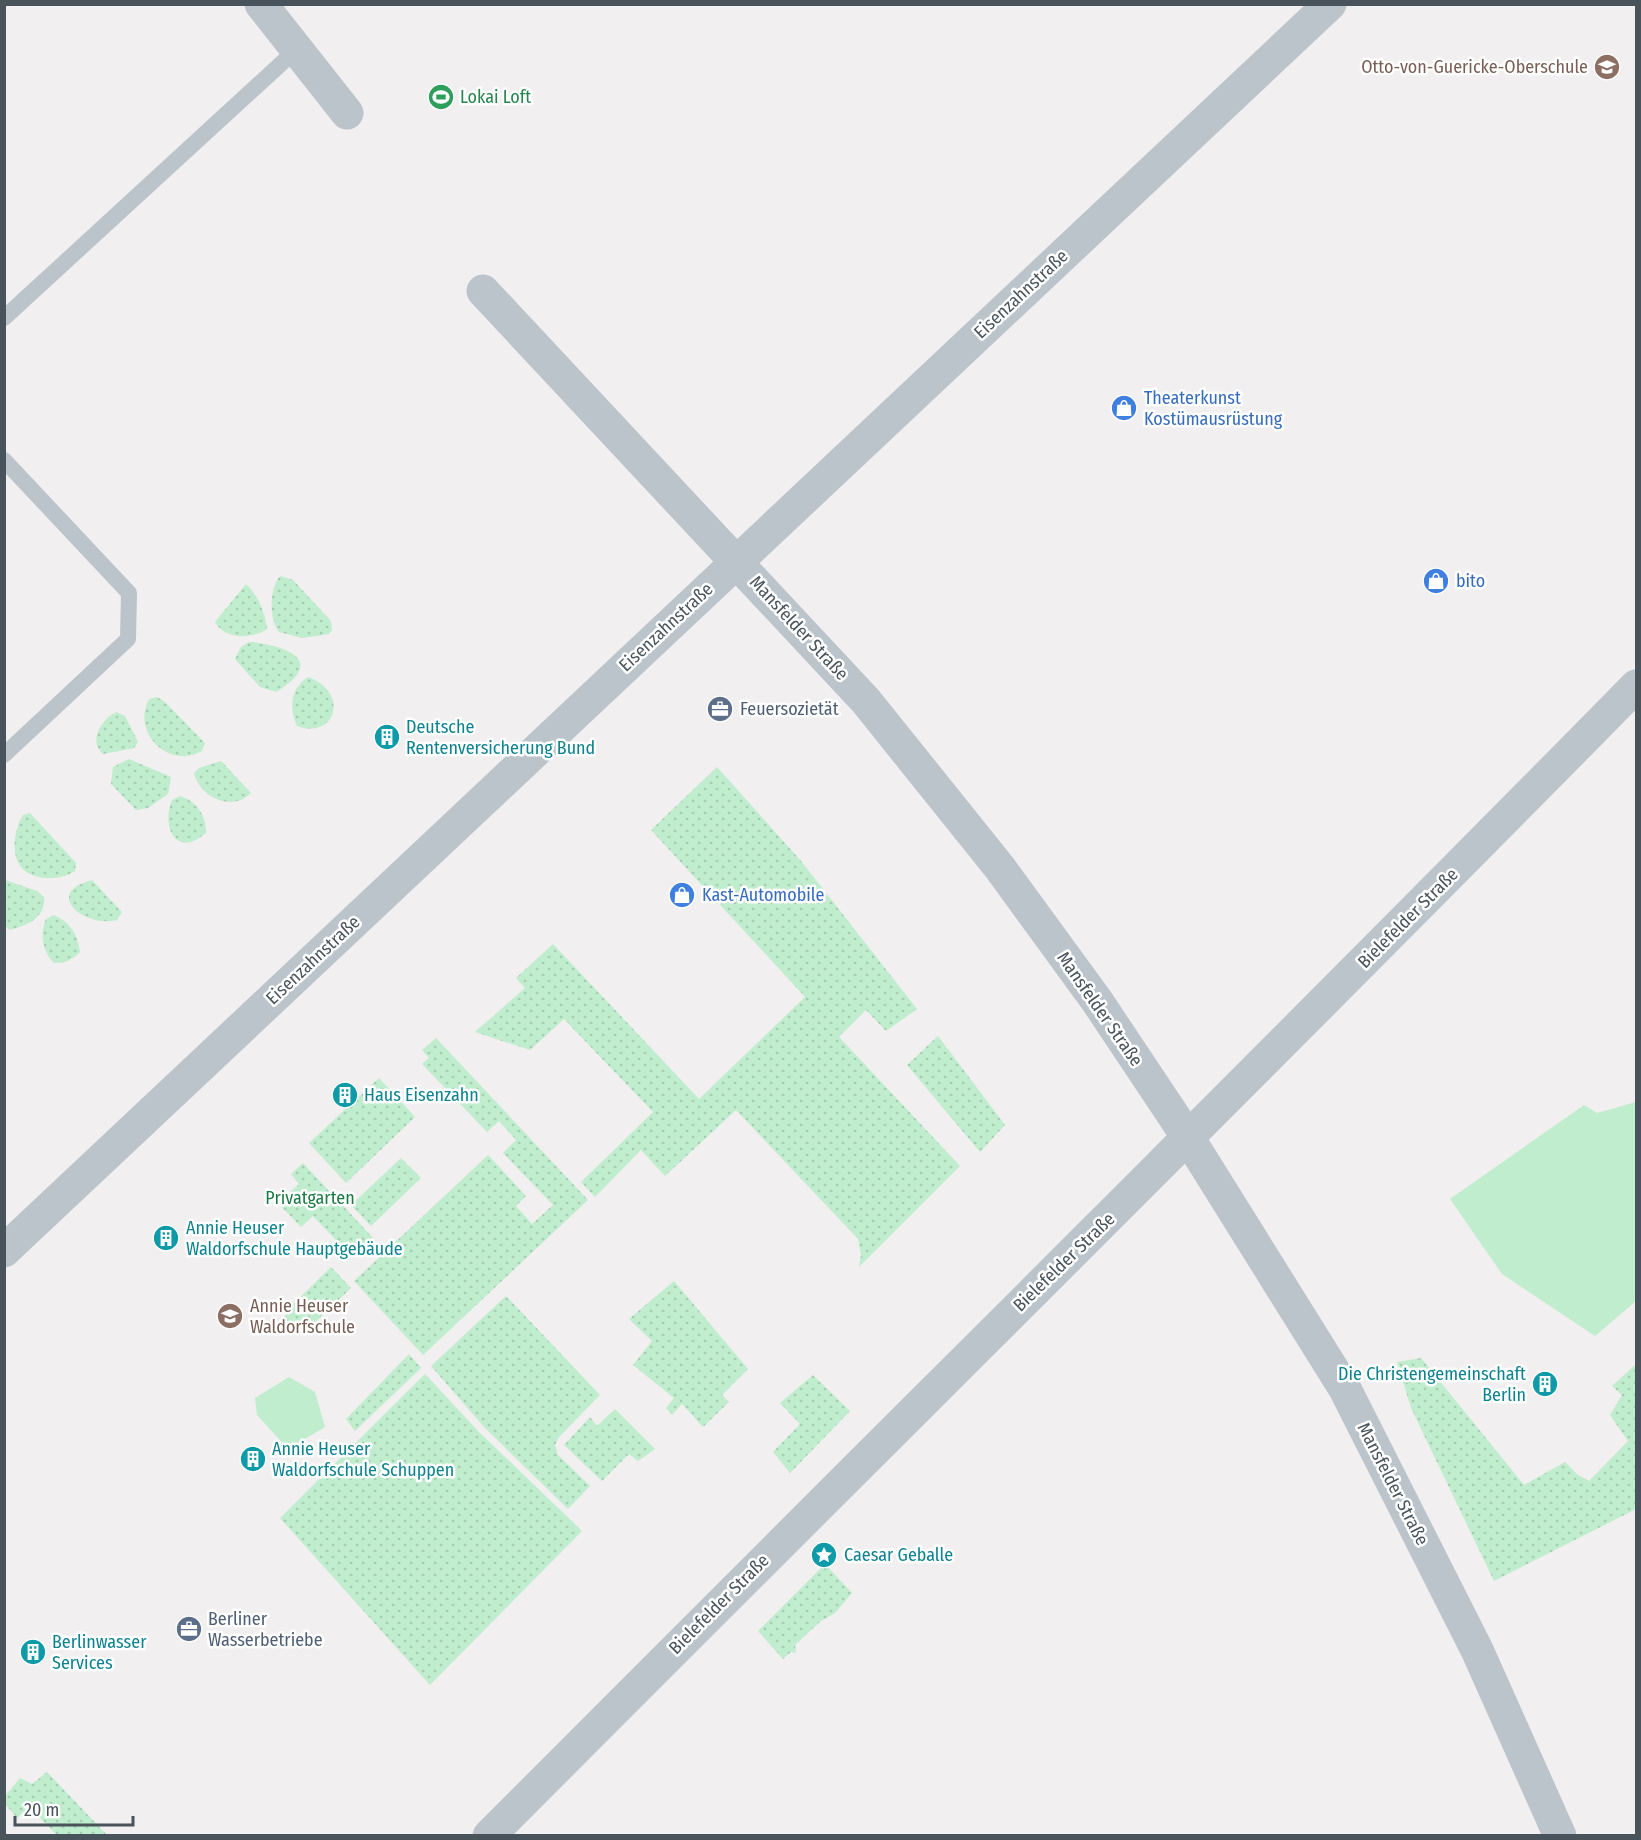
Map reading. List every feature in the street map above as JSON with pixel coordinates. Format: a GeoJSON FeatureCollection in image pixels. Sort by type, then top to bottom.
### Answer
{"type":"FeatureCollection","features":[{"type":"Feature","properties":{"kind":"street"},"geometry":{"type":"LineString","coordinates":[[261,4],[347,113]]}},
{"type":"Feature","properties":{"kind":"street","name":"Eisenzahnstraße"},"geometry":{"type":"LineString","coordinates":[[4,1251],[1330,4]]}},
{"type":"Feature","properties":{"kind":"street","name":"Mansfelder Straße"},"geometry":{"type":"LineString","coordinates":[[483,291],[866,701],[1000,868],[1097,1001],[1189,1139],[1345,1389],[1477,1650],[1560,1836]]}},
{"type":"Feature","properties":{"kind":"street","name":"Bielefelder Straße"},"geometry":{"type":"LineString","coordinates":[[489,1836],[884,1438],[1189,1139],[1636,686]]}},
{"type":"Feature","properties":{"kind":"lane"},"geometry":{"type":"LineString","coordinates":[[4,318],[296,50]]}},
{"type":"Feature","properties":{"kind":"lane"},"geometry":{"type":"LineString","coordinates":[[4,460],[129,593],[129,639],[4,755]]}},
{"type":"Feature","properties":{"kind":"green space"},"geometry":{"type":"Polygon","coordinates":[[[280,576],[293,580],[331,621],[332,630],[329,634],[302,638],[279,632],[273,620],[272,596],[280,576]]]}},
{"type":"Feature","properties":{"kind":"green space"},"geometry":{"type":"Polygon","coordinates":[[[246,584],[260,604],[267,629],[254,635],[232,635],[219,628],[215,622],[246,584]]]}},
{"type":"Feature","properties":{"kind":"green space"},"geometry":{"type":"Polygon","coordinates":[[[249,642],[288,651],[296,656],[300,663],[299,672],[276,692],[260,687],[235,659],[241,647],[249,642]]]}},
{"type":"Feature","properties":{"kind":"green space"},"geometry":{"type":"Polygon","coordinates":[[[308,677],[321,684],[329,693],[333,703],[333,712],[329,721],[310,729],[297,726],[292,705],[294,693],[308,677]]]}},
{"type":"Feature","properties":{"kind":"green space"},"geometry":{"type":"Polygon","coordinates":[[[157,697],[165,702],[205,743],[202,751],[190,756],[177,756],[156,745],[145,724],[145,712],[149,699],[157,697]]]}},
{"type":"Feature","properties":{"kind":"green space"},"geometry":{"type":"Polygon","coordinates":[[[116,712],[125,716],[138,742],[134,748],[103,754],[97,743],[98,731],[101,725],[116,712]]]}},
{"type":"Feature","properties":{"kind":"green space"},"geometry":{"type":"Polygon","coordinates":[[[129,759],[171,777],[168,794],[148,808],[136,810],[111,784],[113,767],[129,759]]]}},
{"type":"Feature","properties":{"kind":"green space"},"geometry":{"type":"Polygon","coordinates":[[[221,761],[251,793],[243,799],[226,802],[218,800],[203,790],[198,782],[194,774],[199,768],[221,761]]]}},
{"type":"Feature","properties":{"kind":"green space"},"geometry":{"type":"Polygon","coordinates":[[[717,767],[801,861],[917,1009],[886,1031],[866,1010],[839,1037],[960,1166],[859,1267],[861,1255],[858,1239],[736,1110],[665,1176],[641,1150],[595,1197],[581,1182],[653,1112],[564,1019],[530,1050],[475,1032],[525,988],[516,978],[553,944],[699,1099],[805,997],[651,830],[717,767]]]}},
{"type":"Feature","properties":{"kind":"green space"},"geometry":{"type":"Polygon","coordinates":[[[180,796],[196,806],[206,826],[206,833],[186,843],[174,836],[168,820],[172,800],[180,796]]]}},
{"type":"Feature","properties":{"kind":"green space"},"geometry":{"type":"Polygon","coordinates":[[[30,813],[76,863],[75,871],[62,877],[37,877],[24,870],[19,864],[15,852],[16,833],[23,815],[30,813]]]}},
{"type":"Feature","properties":{"kind":"green space"},"geometry":{"type":"Polygon","coordinates":[[[5,880],[37,891],[44,897],[42,910],[34,920],[9,930],[5,925],[5,880]]]}},
{"type":"Feature","properties":{"kind":"green space"},"geometry":{"type":"Polygon","coordinates":[[[92,880],[122,912],[117,920],[92,919],[73,908],[69,900],[70,893],[77,886],[92,880]]]}},
{"type":"Feature","properties":{"kind":"green space"},"geometry":{"type":"Polygon","coordinates":[[[54,915],[65,921],[72,930],[80,952],[58,963],[54,963],[47,953],[43,936],[46,919],[54,915]]]}},
{"type":"Feature","properties":{"kind":"green space"},"geometry":{"type":"Polygon","coordinates":[[[938,1036],[1005,1125],[980,1152],[907,1065],[938,1036]]]}},
{"type":"Feature","properties":{"kind":"green space"},"geometry":{"type":"Polygon","coordinates":[[[436,1038],[588,1200],[423,1355],[354,1281],[488,1155],[526,1196],[516,1206],[532,1224],[553,1205],[503,1153],[516,1140],[499,1121],[487,1132],[422,1064],[429,1058],[422,1050],[436,1038]]]}},
{"type":"Feature","properties":{"kind":"green space"},"geometry":{"type":"Polygon","coordinates":[[[379,1078],[415,1117],[346,1183],[309,1143],[379,1078]]]}},
{"type":"Feature","properties":{"kind":"green space"},"geometry":{"type":"Polygon","coordinates":[[[1636,1102],[1636,1301],[1595,1336],[1502,1274],[1450,1199],[1584,1105],[1597,1113],[1636,1102]]]}},
{"type":"Feature","properties":{"kind":"green space","name":"Privatgarten"},"geometry":{"type":"Polygon","coordinates":[[[401,1158],[421,1178],[371,1226],[351,1205],[401,1158]]]}},
{"type":"Feature","properties":{"kind":"green space","name":"Privatgarten"},"geometry":{"type":"Polygon","coordinates":[[[303,1163],[374,1239],[353,1258],[313,1216],[301,1227],[278,1203],[299,1184],[291,1174],[303,1163]]]}},
{"type":"Feature","properties":{"kind":"green space"},"geometry":{"type":"Polygon","coordinates":[[[331,1267],[351,1288],[308,1329],[298,1334],[285,1324],[286,1311],[331,1267]]]}},
{"type":"Feature","properties":{"kind":"green space"},"geometry":{"type":"Polygon","coordinates":[[[674,1281],[748,1369],[722,1395],[729,1402],[703,1427],[682,1404],[672,1415],[666,1408],[674,1398],[633,1365],[652,1341],[629,1319],[674,1281]]]}},
{"type":"Feature","properties":{"kind":"green space"},"geometry":{"type":"Polygon","coordinates":[[[506,1296],[600,1395],[559,1437],[555,1445],[558,1455],[590,1486],[568,1509],[484,1427],[431,1366],[506,1296]]]}},
{"type":"Feature","properties":{"kind":"green space"},"geometry":{"type":"Polygon","coordinates":[[[409,1354],[421,1368],[355,1431],[346,1419],[409,1354]]]}},
{"type":"Feature","properties":{"kind":"green space"},"geometry":{"type":"Polygon","coordinates":[[[1421,1358],[1524,1485],[1565,1462],[1578,1475],[1589,1481],[1628,1441],[1610,1415],[1622,1395],[1612,1386],[1636,1364],[1636,1509],[1494,1581],[1411,1408],[1397,1362],[1421,1358]]]}},
{"type":"Feature","properties":{"kind":"green space"},"geometry":{"type":"Polygon","coordinates":[[[425,1374],[478,1431],[582,1531],[430,1685],[280,1518],[425,1374]]]}},
{"type":"Feature","properties":{"kind":"green space"},"geometry":{"type":"Polygon","coordinates":[[[813,1375],[850,1411],[790,1473],[773,1452],[800,1424],[780,1403],[813,1375]]]}},
{"type":"Feature","properties":{"kind":"green space"},"geometry":{"type":"Polygon","coordinates":[[[289,1377],[315,1392],[325,1427],[288,1449],[257,1415],[255,1398],[289,1377]]]}},
{"type":"Feature","properties":{"kind":"green space"},"geometry":{"type":"Polygon","coordinates":[[[615,1409],[655,1449],[638,1461],[629,1454],[602,1481],[564,1445],[590,1417],[597,1426],[615,1409]]]}},
{"type":"Feature","properties":{"kind":"green space"},"geometry":{"type":"Polygon","coordinates":[[[825,1564],[852,1593],[835,1613],[821,1621],[795,1645],[796,1653],[791,1652],[783,1659],[758,1631],[825,1564]]]}},
{"type":"Feature","properties":{"kind":"green space"},"geometry":{"type":"Polygon","coordinates":[[[47,1772],[107,1835],[57,1835],[29,1807],[17,1818],[5,1804],[5,1796],[20,1778],[32,1784],[47,1772]]]}},
{"type":"Feature","properties":{"kind":"place","name":"Otto-von-Guericke-Oberschule"},"geometry":{"type":"Point","coordinates":[1607,67]}},
{"type":"Feature","properties":{"kind":"place","name":"Lokai Loft"},"geometry":{"type":"Point","coordinates":[441,97]}},
{"type":"Feature","properties":{"kind":"place","name":"Theaterkunst Kostümausrüstung"},"geometry":{"type":"Point","coordinates":[1124,408]}},
{"type":"Feature","properties":{"kind":"place","name":"bito"},"geometry":{"type":"Point","coordinates":[1436,581]}},
{"type":"Feature","properties":{"kind":"place","name":"Feuersozietät"},"geometry":{"type":"Point","coordinates":[720,709]}},
{"type":"Feature","properties":{"kind":"place","name":"Deutsche Rentenversicherung Bund"},"geometry":{"type":"Point","coordinates":[387,737]}},
{"type":"Feature","properties":{"kind":"place","name":"Kast-Automobile"},"geometry":{"type":"Point","coordinates":[682,895]}},
{"type":"Feature","properties":{"kind":"place","name":"Haus Eisenzahn"},"geometry":{"type":"Point","coordinates":[345,1095]}},
{"type":"Feature","properties":{"kind":"place","name":"Annie Heuser Waldorfschule Hauptgebäude"},"geometry":{"type":"Point","coordinates":[166,1238]}},
{"type":"Feature","properties":{"kind":"place","name":"Annie Heuser Waldorfschule"},"geometry":{"type":"Point","coordinates":[230,1316]}},
{"type":"Feature","properties":{"kind":"place","name":"Die Christengemeinschaft Berlin"},"geometry":{"type":"Point","coordinates":[1545,1384]}},
{"type":"Feature","properties":{"kind":"place","name":"Annie Heuser Waldorfschule Schuppen"},"geometry":{"type":"Point","coordinates":[253,1459]}},
{"type":"Feature","properties":{"kind":"place","name":"Caesar Geballe"},"geometry":{"type":"Point","coordinates":[824,1555]}},
{"type":"Feature","properties":{"kind":"place","name":"Berliner Wasserbetriebe"},"geometry":{"type":"Point","coordinates":[189,1629]}},
{"type":"Feature","properties":{"kind":"place","name":"Berlinwasser Services"},"geometry":{"type":"Point","coordinates":[33,1652]}}]}
